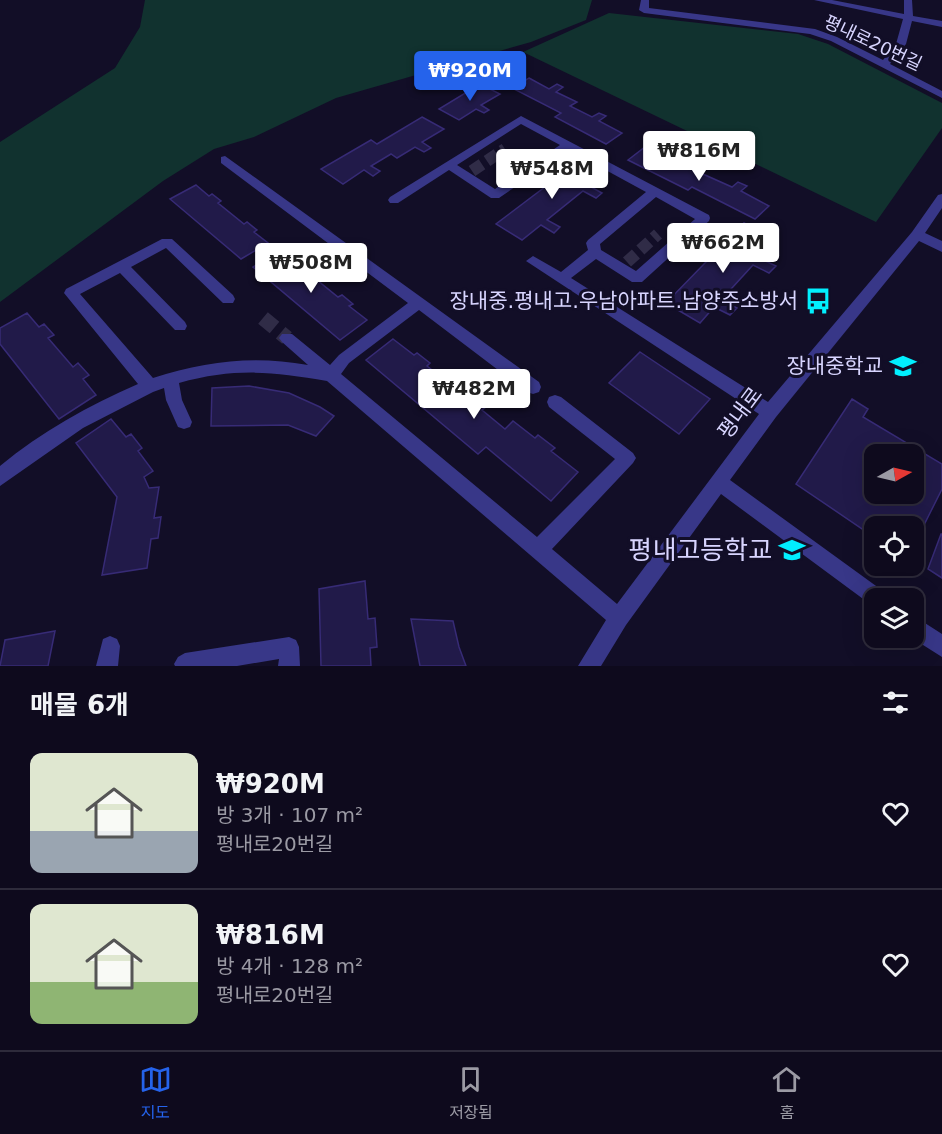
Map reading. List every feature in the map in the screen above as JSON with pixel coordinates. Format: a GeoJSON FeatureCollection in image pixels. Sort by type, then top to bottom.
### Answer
{"type":"FeatureCollection","features":[{"type":"Feature","properties":{"kind":"street"},"geometry":{"type":"LineString","coordinates":[[823,0],[942,24]]}},
{"type":"Feature","properties":{"kind":"street"},"geometry":{"type":"LineString","coordinates":[[884,64],[893,58],[903,37],[909,18],[908,0]]}},
{"type":"Feature","properties":{"kind":"street","name":"평내로20번길"},"geometry":{"type":"LineString","coordinates":[[645,5],[813,31],[834,39],[942,95]]}},
{"type":"Feature","properties":{"kind":"street"},"geometry":{"type":"LineString","coordinates":[[394,200],[521,119],[704,218],[637,278],[623,265],[594,252]]}},
{"type":"Feature","properties":{"kind":"street"},"geometry":{"type":"LineString","coordinates":[[449,165],[469,173],[495,195],[568,145]]}},
{"type":"Feature","properties":{"kind":"street"},"geometry":{"type":"LineString","coordinates":[[225,160],[533,387]]}},
{"type":"Feature","properties":{"kind":"street"},"geometry":{"type":"LineString","coordinates":[[594,252],[593,243],[655,191]]}},
{"type":"Feature","properties":{"kind":"street","name":"평내로"},"geometry":{"type":"LineString","coordinates":[[589,666],[619,618],[770,412],[917,235],[942,198]]}},
{"type":"Feature","properties":{"kind":"street"},"geometry":{"type":"LineString","coordinates":[[917,235],[942,247]]}},
{"type":"Feature","properties":{"kind":"street"},"geometry":{"type":"LineString","coordinates":[[149,385],[71,293],[167,242],[228,299]]}},
{"type":"Feature","properties":{"kind":"street"},"geometry":{"type":"LineString","coordinates":[[561,279],[594,252]]}},
{"type":"Feature","properties":{"kind":"street"},"geometry":{"type":"LineString","coordinates":[[533,261],[770,412]]}},
{"type":"Feature","properties":{"kind":"street"},"geometry":{"type":"LineString","coordinates":[[122,266],[180,326]]}},
{"type":"Feature","properties":{"kind":"street"},"geometry":{"type":"LineString","coordinates":[[332,375],[344,359],[418,303]]}},
{"type":"Feature","properties":{"kind":"street"},"geometry":{"type":"LineString","coordinates":[[287,338],[619,618]]}},
{"type":"Feature","properties":{"kind":"street"},"geometry":{"type":"LineString","coordinates":[[0,478],[13,464],[88,415],[149,385],[204,370],[251,365],[332,375]]}},
{"type":"Feature","properties":{"kind":"street"},"geometry":{"type":"LineString","coordinates":[[170,379],[174,400],[184,422]]}},
{"type":"Feature","properties":{"kind":"street"},"geometry":{"type":"LineString","coordinates":[[538,550],[627,458],[555,402]]}},
{"type":"Feature","properties":{"kind":"street"},"geometry":{"type":"LineString","coordinates":[[719,482],[864,589]]}},
{"type":"Feature","properties":{"kind":"street"},"geometry":{"type":"LineString","coordinates":[[924,634],[942,647]]}},
{"type":"Feature","properties":{"kind":"street"},"geometry":{"type":"LineString","coordinates":[[196,664],[289,647],[289,666]]}},
{"type":"Feature","properties":{"kind":"green space"},"geometry":{"type":"Polygon","coordinates":[[[145,0],[592,0],[586,20],[531,42],[336,98],[254,137],[214,149],[163,181],[0,302],[0,142],[115,68],[140,27],[145,0]]]}},
{"type":"Feature","properties":{"kind":"green space"},"geometry":{"type":"Polygon","coordinates":[[[609,13],[798,34],[828,44],[942,103],[942,128],[876,222],[523,52],[609,13]]]}},
{"type":"Feature","properties":{"kind":"building"},"geometry":{"type":"Polygon","coordinates":[[[529,78],[549,89],[557,84],[563,87],[556,92],[577,102],[570,106],[592,117],[599,113],[606,116],[599,121],[622,133],[606,144],[555,117],[561,113],[512,88],[529,78]]]}},
{"type":"Feature","properties":{"kind":"building"},"geometry":{"type":"Polygon","coordinates":[[[480,84],[500,94],[481,105],[489,110],[484,113],[476,109],[459,120],[439,109],[480,84]]]}},
{"type":"Feature","properties":{"kind":"building"},"geometry":{"type":"Polygon","coordinates":[[[422,117],[444,129],[422,142],[431,148],[424,152],[415,147],[397,158],[391,154],[371,166],[380,171],[373,176],[364,170],[343,184],[321,169],[371,140],[377,144],[422,117]]]}},
{"type":"Feature","properties":{"kind":"building"},"geometry":{"type":"Polygon","coordinates":[[[645,147],[669,159],[675,154],[682,158],[676,162],[732,187],[738,182],[747,186],[741,191],[769,206],[755,219],[692,187],[688,190],[628,160],[645,147]]]}},
{"type":"Feature","properties":{"kind":"building"},"geometry":{"type":"Polygon","coordinates":[[[582,159],[607,172],[589,186],[602,193],[596,198],[583,191],[547,220],[560,227],[554,233],[541,225],[522,240],[496,224],[582,159]]]}},
{"type":"Feature","properties":{"kind":"building"},"geometry":{"type":"Polygon","coordinates":[[[196,185],[209,196],[212,194],[221,201],[218,203],[244,224],[247,222],[257,230],[254,232],[268,243],[241,259],[170,199],[196,185]]]}},
{"type":"Feature","properties":{"kind":"building"},"geometry":{"type":"Polygon","coordinates":[[[744,223],[776,239],[759,258],[776,266],[769,273],[753,265],[721,300],[737,308],[730,315],[714,307],[700,323],[666,303],[744,223]]]}},
{"type":"Feature","properties":{"kind":"building"},"geometry":{"type":"Polygon","coordinates":[[[280,250],[296,263],[299,261],[309,269],[306,271],[338,297],[342,295],[353,304],[349,306],[367,320],[340,340],[253,267],[280,250]]]}},
{"type":"Feature","properties":{"kind":"building"},"geometry":{"type":"Polygon","coordinates":[[[27,313],[39,327],[44,324],[54,335],[48,338],[73,367],[78,363],[89,375],[83,379],[96,395],[59,419],[0,344],[0,328],[27,313]]]}},
{"type":"Feature","properties":{"kind":"building"},"geometry":{"type":"Polygon","coordinates":[[[393,339],[414,355],[417,353],[430,363],[427,366],[468,398],[471,395],[486,407],[482,410],[505,429],[513,421],[535,438],[538,435],[555,448],[551,451],[578,472],[551,501],[486,447],[478,454],[366,360],[393,339]]]}},
{"type":"Feature","properties":{"kind":"building"},"geometry":{"type":"Polygon","coordinates":[[[640,352],[710,399],[679,434],[609,383],[640,352]]]}},
{"type":"Feature","properties":{"kind":"building"},"geometry":{"type":"Polygon","coordinates":[[[249,386],[289,393],[334,416],[316,436],[288,425],[211,426],[212,388],[249,386]]]}},
{"type":"Feature","properties":{"kind":"building"},"geometry":{"type":"Polygon","coordinates":[[[852,399],[868,409],[863,417],[908,444],[864,444],[864,504],[924,504],[924,453],[942,464],[942,489],[924,525],[924,516],[864,516],[864,530],[796,484],[852,399]]]}},
{"type":"Feature","properties":{"kind":"building"},"geometry":{"type":"Polygon","coordinates":[[[111,419],[126,437],[131,434],[142,448],[138,451],[153,471],[144,477],[149,488],[159,487],[154,518],[161,517],[158,538],[151,539],[147,568],[102,575],[117,497],[76,443],[111,419]]]}},
{"type":"Feature","properties":{"kind":"building"},"geometry":{"type":"Polygon","coordinates":[[[942,534],[942,578],[928,569],[942,534]]]}},
{"type":"Feature","properties":{"kind":"building"},"geometry":{"type":"Polygon","coordinates":[[[365,581],[368,619],[375,618],[377,647],[370,648],[371,666],[321,666],[319,589],[365,581]]]}},
{"type":"Feature","properties":{"kind":"building"},"geometry":{"type":"Polygon","coordinates":[[[411,619],[453,621],[466,666],[420,666],[411,619]]]}},
{"type":"Feature","properties":{"kind":"building"},"geometry":{"type":"Polygon","coordinates":[[[55,631],[48,666],[0,666],[5,640],[55,631]]]}},
{"type":"Feature","properties":{"kind":"tunnel"},"geometry":{"type":"LineString","coordinates":[[472,171],[505,149]]}},
{"type":"Feature","properties":{"kind":"tunnel"},"geometry":{"type":"LineString","coordinates":[[627,262],[658,234]]}},
{"type":"Feature","properties":{"kind":"tunnel"},"geometry":{"type":"LineString","coordinates":[[263,318],[287,338]]}},
{"type":"Feature","properties":{"kind":"place","name":"장내중.평내고.우남아파트.남양주소방서"},"geometry":{"type":"Point","coordinates":[818,301]}},
{"type":"Feature","properties":{"kind":"place","name":"장내중학교"},"geometry":{"type":"Point","coordinates":[903,366]}},
{"type":"Feature","properties":{"kind":"place","name":"평내고등학교"},"geometry":{"type":"Point","coordinates":[792,550]}}]}
